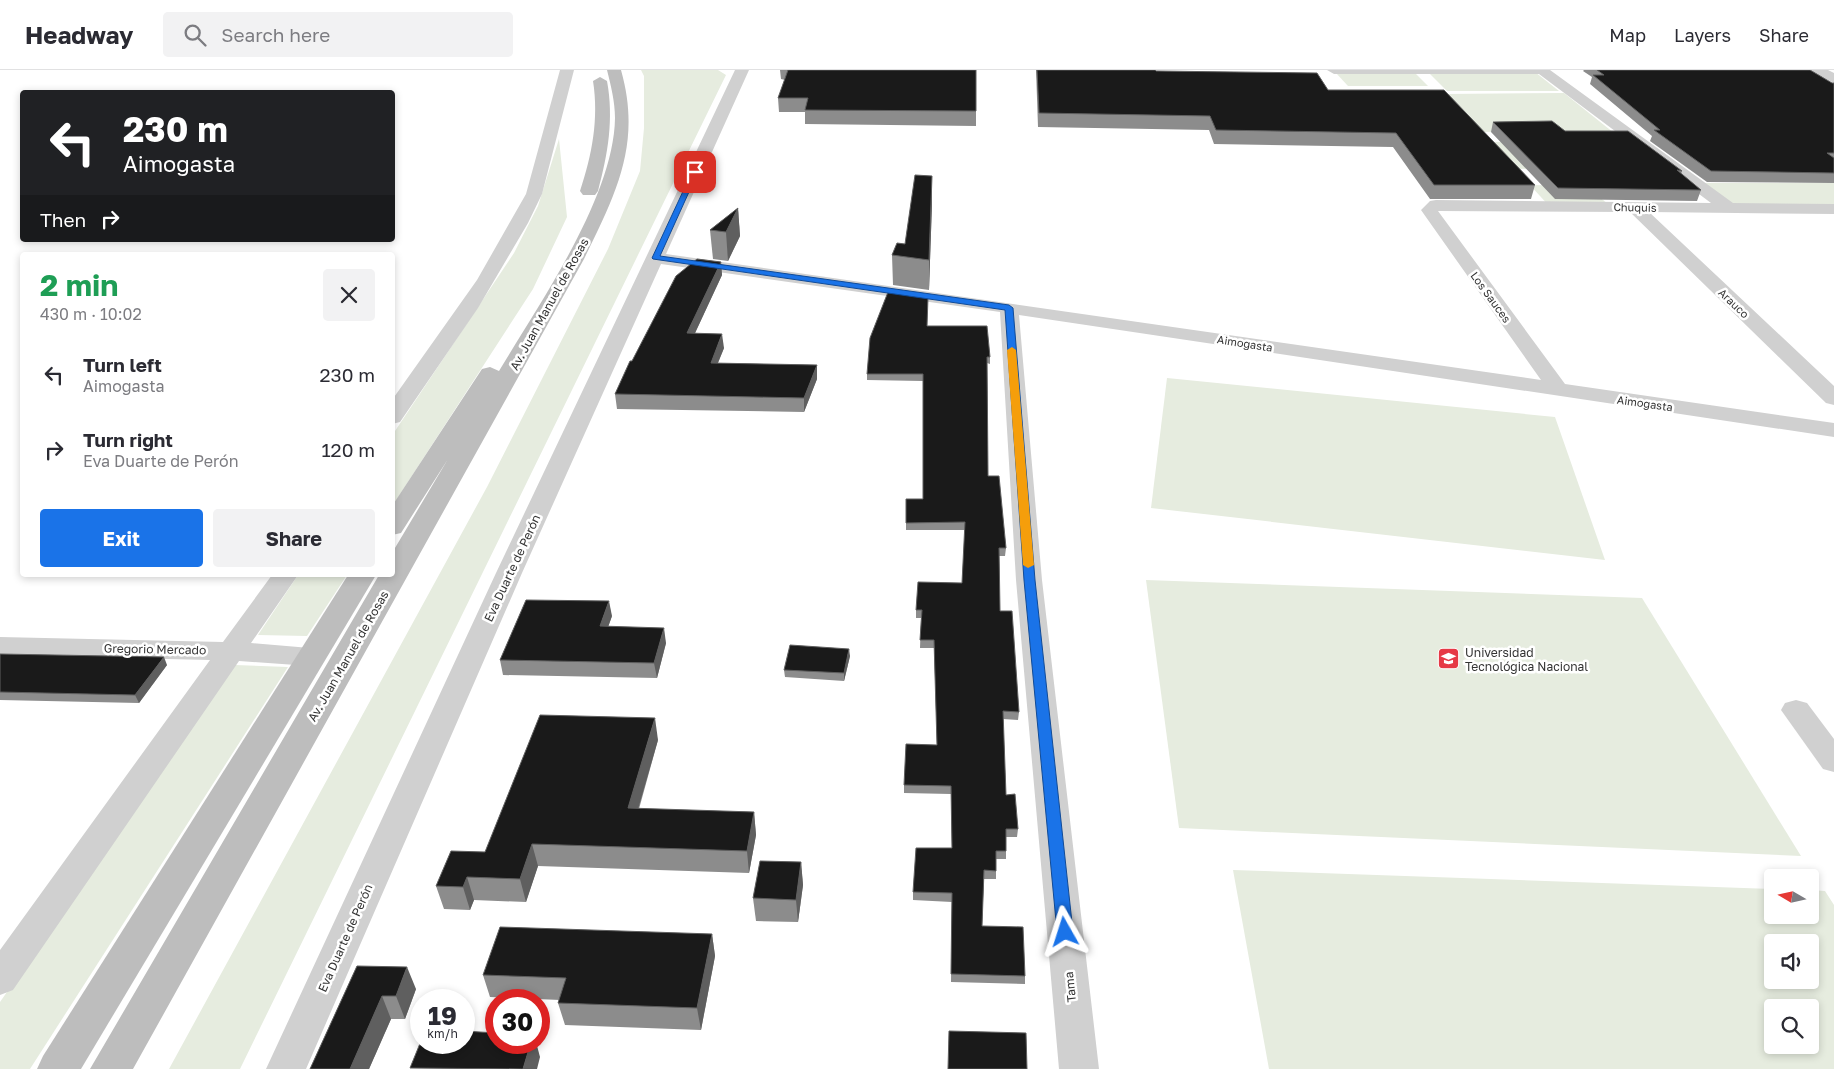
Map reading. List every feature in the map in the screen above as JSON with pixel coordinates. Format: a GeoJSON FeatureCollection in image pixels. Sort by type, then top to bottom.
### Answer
{"type":"FeatureCollection","features":[{"type":"Feature","properties":{"kind":"main road","name":"Av. Juan Manuel de Rosas"},"geometry":{"type":"LineString","coordinates":[[395,522],[530,306],[586,200],[598,163],[603,116],[602,89],[597,70]]}},
{"type":"Feature","properties":{"kind":"main road","name":"Av. Juan Manuel de Rosas"},"geometry":{"type":"LineString","coordinates":[[395,574],[548,308],[595,218],[618,157],[623,131],[618,81],[614,70]]}},
{"type":"Feature","properties":{"kind":"main road"},"geometry":{"type":"LineString","coordinates":[[58,1069],[361,577]]}},
{"type":"Feature","properties":{"kind":"main road","name":"Av. Juan Manuel de Rosas"},"geometry":{"type":"LineString","coordinates":[[111,1069],[394,577]]}},
{"type":"Feature","properties":{"kind":"street"},"geometry":{"type":"LineString","coordinates":[[395,412],[498,261],[525,213],[534,194],[567,70]]}},
{"type":"Feature","properties":{"kind":"street","name":"Eva Duarte de Perón"},"geometry":{"type":"LineString","coordinates":[[286,1069],[509,573],[742,70]]}},
{"type":"Feature","properties":{"kind":"street"},"geometry":{"type":"LineString","coordinates":[[1334,70],[1543,70],[1728,208]]}},
{"type":"Feature","properties":{"kind":"street"},"geometry":{"type":"LineString","coordinates":[[1421,70],[1436,87]]}},
{"type":"Feature","properties":{"kind":"street"},"geometry":{"type":"LineString","coordinates":[[1818,70],[1834,79]]}},
{"type":"Feature","properties":{"kind":"street"},"geometry":{"type":"LineString","coordinates":[[1537,193],[1550,207]]}},
{"type":"Feature","properties":{"kind":"street","name":"Chuquis"},"geometry":{"type":"LineString","coordinates":[[1436,205],[1834,209]]}},
{"type":"Feature","properties":{"kind":"street","name":"Los Sauces"},"geometry":{"type":"LineString","coordinates":[[1436,205],[1429,210],[1559,390]]}},
{"type":"Feature","properties":{"kind":"street","name":"Arauco"},"geometry":{"type":"LineString","coordinates":[[1634,207],[1834,398]]}},
{"type":"Feature","properties":{"kind":"street","name":"Aimogasta"},"geometry":{"type":"LineString","coordinates":[[656,258],[1009,308],[1834,430]]}},
{"type":"Feature","properties":{"kind":"street","name":"Tama"},"geometry":{"type":"LineString","coordinates":[[1009,308],[1029,580],[1079,1069]]}},
{"type":"Feature","properties":{"kind":"street"},"geometry":{"type":"LineString","coordinates":[[0,979],[233,651],[283,577]]}},
{"type":"Feature","properties":{"kind":"street","name":"Gregorio Mercado"},"geometry":{"type":"LineString","coordinates":[[0,646],[233,651],[310,657]]}},
{"type":"Feature","properties":{"kind":"street"},"geometry":{"type":"LineString","coordinates":[[1796,710],[1834,761]]}},
{"type":"Feature","properties":{"kind":"shaded area"},"geometry":{"type":"Polygon","coordinates":[[[641,70],[718,70],[726,75],[240,1069],[169,1069],[487,487],[608,249],[640,171],[644,128],[644,76],[641,70]]]}},
{"type":"Feature","properties":{"kind":"shaded area"},"geometry":{"type":"Polygon","coordinates":[[[1428,72],[1535,72],[1559,91],[1447,91],[1428,72]]]}},
{"type":"Feature","properties":{"kind":"shaded area"},"geometry":{"type":"Polygon","coordinates":[[[1336,73],[1415,73],[1428,86],[1348,86],[1336,73]]]}},
{"type":"Feature","properties":{"kind":"shaded area"},"geometry":{"type":"Polygon","coordinates":[[[1564,93],[1624,141],[1594,168],[1515,169],[1489,142],[1561,141],[1549,131],[1479,132],[1515,171],[1410,171],[1405,162],[1444,94],[1564,93]]]}},
{"type":"Feature","properties":{"kind":"shaded area"},"geometry":{"type":"Polygon","coordinates":[[[559,139],[567,217],[533,289],[395,502],[395,431],[514,253],[538,206],[559,139]]]}},
{"type":"Feature","properties":{"kind":"shaded area"},"geometry":{"type":"Polygon","coordinates":[[[1701,183],[1834,183],[1834,208],[1732,208],[1701,183]]]}},
{"type":"Feature","properties":{"kind":"shaded area"},"geometry":{"type":"Polygon","coordinates":[[[1530,185],[1587,186],[1610,206],[1550,207],[1530,185]]]}},
{"type":"Feature","properties":{"kind":"shaded area"},"geometry":{"type":"Polygon","coordinates":[[[1167,378],[1555,417],[1605,560],[1151,508],[1167,378]]]}},
{"type":"Feature","properties":{"kind":"shaded area"},"geometry":{"type":"Polygon","coordinates":[[[297,577],[346,577],[307,636],[258,635],[297,577]]]}},
{"type":"Feature","properties":{"kind":"shaded area"},"geometry":{"type":"Polygon","coordinates":[[[1146,580],[1642,598],[1801,856],[1179,828],[1146,580]]]}},
{"type":"Feature","properties":{"kind":"shaded area"},"geometry":{"type":"Polygon","coordinates":[[[235,665],[288,667],[30,1069],[0,1069],[0,1002],[235,665]]]}},
{"type":"Feature","properties":{"kind":"shaded area"},"geometry":{"type":"Polygon","coordinates":[[[1233,870],[1764,889],[1764,924],[1819,924],[1819,891],[1825,891],[1834,905],[1834,1069],[1269,1069],[1233,870]]]}},
{"type":"Feature","properties":{"kind":"building"},"geometry":{"type":"Polygon","coordinates":[[[788,70],[976,70],[976,111],[805,110],[808,98],[778,98],[788,70]]]}},
{"type":"Feature","properties":{"kind":"building"},"geometry":{"type":"Polygon","coordinates":[[[1037,70],[1317,73],[1328,90],[1444,90],[1535,185],[1434,185],[1396,133],[1216,130],[1210,116],[1039,113],[1037,70]]]}},
{"type":"Feature","properties":{"kind":"building"},"geometry":{"type":"Polygon","coordinates":[[[1597,70],[1810,70],[1834,83],[1834,153],[1827,153],[1834,158],[1834,173],[1711,171],[1654,130],[1660,130],[1593,75],[1604,75],[1597,70]]]}},
{"type":"Feature","properties":{"kind":"building"},"geometry":{"type":"Polygon","coordinates":[[[1552,121],[1565,131],[1628,131],[1682,171],[1677,170],[1701,190],[1558,188],[1493,122],[1552,121]]]}},
{"type":"Feature","properties":{"kind":"building"},"geometry":{"type":"Polygon","coordinates":[[[915,175],[932,176],[929,260],[892,255],[897,243],[905,244],[915,175]]]}},
{"type":"Feature","properties":{"kind":"building"},"geometry":{"type":"Polygon","coordinates":[[[738,208],[726,232],[710,230],[738,208]]]}},
{"type":"Feature","properties":{"kind":"building"},"geometry":{"type":"Polygon","coordinates":[[[697,259],[721,262],[687,333],[722,334],[711,363],[817,365],[804,398],[615,394],[630,361],[632,361],[676,276],[697,259]]]}},
{"type":"Feature","properties":{"kind":"building"},"geometry":{"type":"Polygon","coordinates":[[[888,292],[928,297],[927,326],[987,326],[990,357],[987,357],[988,476],[999,476],[1006,548],[999,548],[1000,611],[1012,611],[1019,712],[1003,711],[1006,795],[1015,794],[1018,829],[1006,829],[1006,851],[996,851],[996,871],[984,870],[982,926],[1023,927],[1025,976],[951,974],[952,893],[913,892],[916,848],[952,848],[951,786],[904,785],[906,744],[937,745],[934,640],[920,640],[922,610],[916,610],[918,582],[962,583],[965,522],[906,523],[906,499],[923,499],[923,374],[867,374],[870,338],[888,292]]]}},
{"type":"Feature","properties":{"kind":"building"},"geometry":{"type":"Polygon","coordinates":[[[526,600],[609,601],[600,626],[664,628],[654,663],[500,660],[526,600]]]}},
{"type":"Feature","properties":{"kind":"building"},"geometry":{"type":"Polygon","coordinates":[[[790,645],[849,649],[844,673],[784,670],[790,645]]]}},
{"type":"Feature","properties":{"kind":"building"},"geometry":{"type":"Polygon","coordinates":[[[0,654],[164,657],[135,695],[0,692],[0,654]]]}},
{"type":"Feature","properties":{"kind":"building"},"geometry":{"type":"Polygon","coordinates":[[[540,715],[655,718],[628,808],[754,812],[747,851],[532,844],[520,879],[467,877],[463,887],[436,886],[451,851],[485,852],[540,715]]]}},
{"type":"Feature","properties":{"kind":"building"},"geometry":{"type":"Polygon","coordinates":[[[760,861],[801,862],[796,900],[753,898],[760,861]]]}},
{"type":"Feature","properties":{"kind":"building"},"geometry":{"type":"Polygon","coordinates":[[[500,927],[712,934],[697,1008],[558,1003],[566,978],[483,975],[500,927]]]}},
{"type":"Feature","properties":{"kind":"building"},"geometry":{"type":"Polygon","coordinates":[[[357,966],[407,967],[396,996],[382,996],[350,1069],[310,1069],[357,966]]]}},
{"type":"Feature","properties":{"kind":"building"},"geometry":{"type":"Polygon","coordinates":[[[949,1031],[1026,1033],[1027,1069],[948,1069],[949,1031]]]}},
{"type":"Feature","properties":{"kind":"building"},"geometry":{"type":"Polygon","coordinates":[[[475,1032],[485,1032],[485,1054],[527,1054],[523,1069],[410,1068],[416,1054],[475,1054],[475,1032]]]}},
{"type":"Feature","properties":{"kind":"slow traffic"},"geometry":{"type":"LineString","coordinates":[[1012,350],[1028,565]]}},
{"type":"Feature","properties":{"kind":"place","name":"Universidad Tecnológica Nacional"},"geometry":{"type":"Point","coordinates":[1449,659]}},
{"type":"Feature","properties":{"kind":"route"},"geometry":{"type":"LineString","coordinates":[[695,172],[656,258],[1009,308],[1029,580],[1065,932]]}}]}
